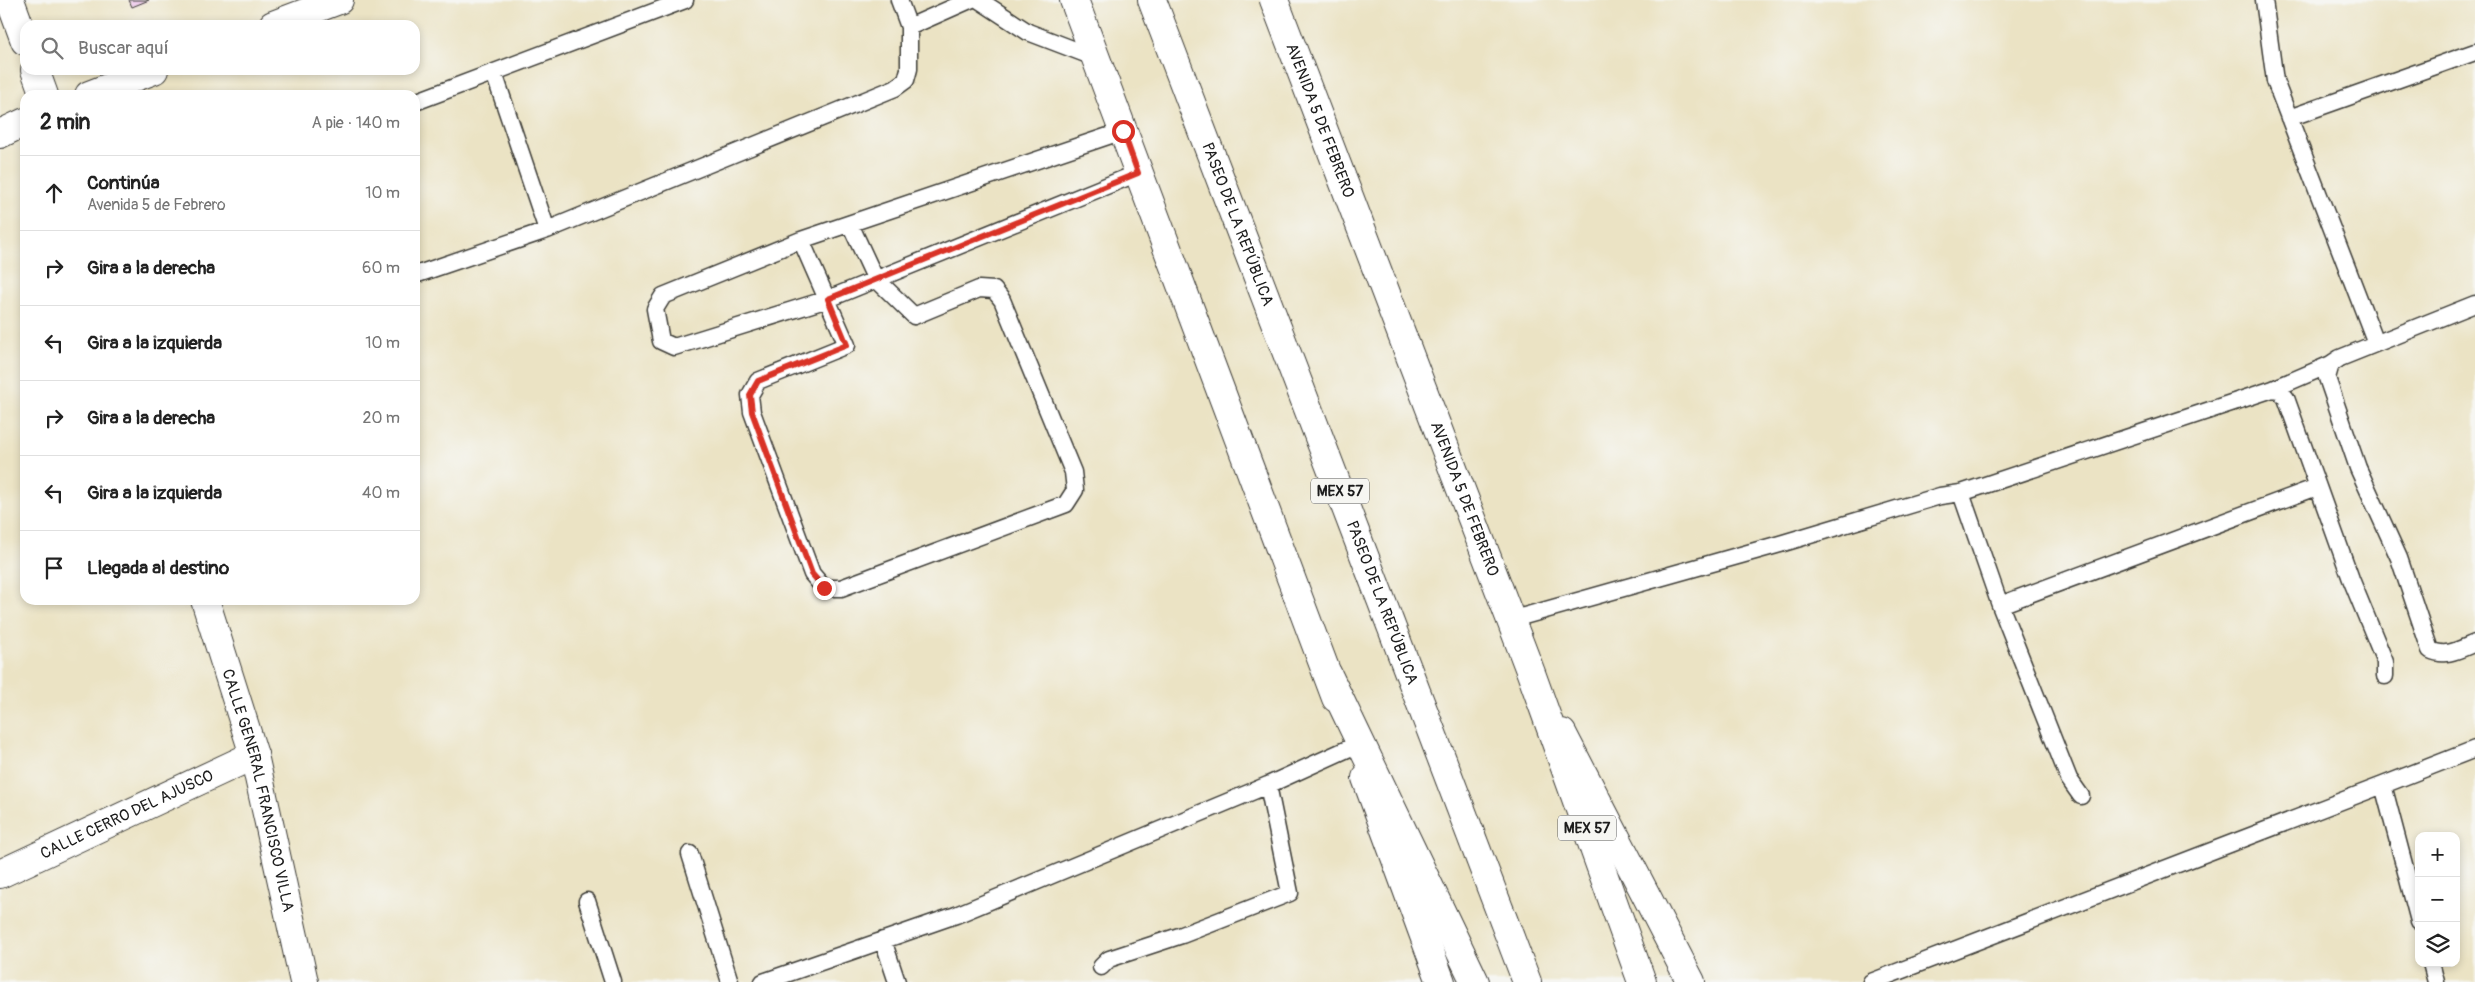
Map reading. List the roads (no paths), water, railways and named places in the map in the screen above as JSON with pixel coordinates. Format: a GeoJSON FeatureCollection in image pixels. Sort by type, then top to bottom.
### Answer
{"type":"FeatureCollection","features":[{"type":"Feature","properties":{"kind":"main road"},"geometry":{"type":"LineString","coordinates":[[10,0],[20,27]]}},
{"type":"Feature","properties":{"kind":"main road"},"geometry":{"type":"LineString","coordinates":[[286,20],[339,0]]}},
{"type":"Feature","properties":{"kind":"main road"},"geometry":{"type":"LineString","coordinates":[[1074,0],[1328,675],[1441,982]]}},
{"type":"Feature","properties":{"kind":"main road","name":"PASEO DE LA REPÚBLICA"},"geometry":{"type":"LineString","coordinates":[[1152,0],[1527,982]]}},
{"type":"Feature","properties":{"kind":"main road","name":"AVENIDA 5 DE FEBRERO"},"geometry":{"type":"LineString","coordinates":[[1264,0],[1279,12],[1531,673],[1691,982]]}},
{"type":"Feature","properties":{"kind":"main road"},"geometry":{"type":"LineString","coordinates":[[37,75],[42,90]]}},
{"type":"Feature","properties":{"kind":"main road"},"geometry":{"type":"LineString","coordinates":[[101,90],[141,75]]}},
{"type":"Feature","properties":{"kind":"main road"},"geometry":{"type":"LineString","coordinates":[[0,134],[20,124]]}},
{"type":"Feature","properties":{"kind":"main road","name":"CALLE GENERAL FRANCISCO VILLA"},"geometry":{"type":"LineString","coordinates":[[207,605],[254,754],[304,982]]}},
{"type":"Feature","properties":{"kind":"main road","name":"MEX 57"},"geometry":{"type":"LineString","coordinates":[[1531,673],[1642,982]]}},
{"type":"Feature","properties":{"kind":"main road"},"geometry":{"type":"LineString","coordinates":[[1328,675],[1475,982]]}},
{"type":"Feature","properties":{"kind":"main road","name":"CALLE CERRO DEL AJUSCO"},"geometry":{"type":"LineString","coordinates":[[0,874],[254,754]]}},
{"type":"Feature","properties":{"kind":"lane"},"geometry":{"type":"LineString","coordinates":[[420,100],[685,0]]}},
{"type":"Feature","properties":{"kind":"lane"},"geometry":{"type":"LineString","coordinates":[[420,273],[548,230],[895,88],[906,80],[909,69],[909,27],[899,0]]}},
{"type":"Feature","properties":{"kind":"lane"},"geometry":{"type":"LineString","coordinates":[[909,27],[970,0]]}},
{"type":"Feature","properties":{"kind":"lane"},"geometry":{"type":"LineString","coordinates":[[979,0],[1028,32],[1096,58]]}},
{"type":"Feature","properties":{"kind":"lane"},"geometry":{"type":"LineString","coordinates":[[2264,0],[2275,81],[2376,344]]}},
{"type":"Feature","properties":{"kind":"lane"},"geometry":{"type":"LineString","coordinates":[[2289,118],[2475,52]]}},
{"type":"Feature","properties":{"kind":"lane"},"geometry":{"type":"LineString","coordinates":[[494,73],[548,230]]}},
{"type":"Feature","properties":{"kind":"lane"},"geometry":{"type":"LineString","coordinates":[[1123,131],[801,240],[663,296],[655,309],[661,342],[674,347],[828,299],[875,278],[1138,173]]}},
{"type":"Feature","properties":{"kind":"lane"},"geometry":{"type":"LineString","coordinates":[[801,240],[847,345],[758,381],[750,395],[752,412],[812,574],[824,588],[841,588],[1066,504],[1075,490],[1072,472],[1002,300],[994,290],[979,289],[914,316],[875,278],[850,224]]}},
{"type":"Feature","properties":{"kind":"lane"},"geometry":{"type":"LineString","coordinates":[[1510,620],[1780,544],[1940,496],[1961,493],[2273,389],[2376,344],[2475,304]]}},
{"type":"Feature","properties":{"kind":"lane"},"geometry":{"type":"LineString","coordinates":[[2331,364],[2327,372],[2328,388],[2358,468],[2399,558],[2426,643],[2430,650],[2438,654],[2449,654],[2475,643]]}},
{"type":"Feature","properties":{"kind":"lane"},"geometry":{"type":"LineString","coordinates":[[2273,389],[2279,390],[2286,398],[2351,579],[2385,662],[2385,676]]}},
{"type":"Feature","properties":{"kind":"lane"},"geometry":{"type":"LineString","coordinates":[[2000,605],[2317,488]]}},
{"type":"Feature","properties":{"kind":"lane"},"geometry":{"type":"LineString","coordinates":[[1961,493],[2000,605],[2069,779],[2081,796]]}},
{"type":"Feature","properties":{"kind":"lane"},"geometry":{"type":"LineString","coordinates":[[763,982],[956,915],[1268,785],[1354,746]]}},
{"type":"Feature","properties":{"kind":"lane"},"geometry":{"type":"LineString","coordinates":[[1871,982],[2475,750]]}},
{"type":"Feature","properties":{"kind":"lane"},"geometry":{"type":"LineString","coordinates":[[1101,967],[1110,959],[1182,935],[1290,893],[1268,785]]}},
{"type":"Feature","properties":{"kind":"lane"},"geometry":{"type":"LineString","coordinates":[[2383,785],[2415,906]]}},
{"type":"Feature","properties":{"kind":"lane"},"geometry":{"type":"LineString","coordinates":[[690,854],[730,982]]}},
{"type":"Feature","properties":{"kind":"lane"},"geometry":{"type":"LineString","coordinates":[[587,901],[614,982]]}},
{"type":"Feature","properties":{"kind":"lane"},"geometry":{"type":"LineString","coordinates":[[883,940],[897,982]]}},
{"type":"Feature","properties":{"kind":"lane"},"geometry":{"type":"LineString","coordinates":[[2432,967],[2436,982]]}}]}
